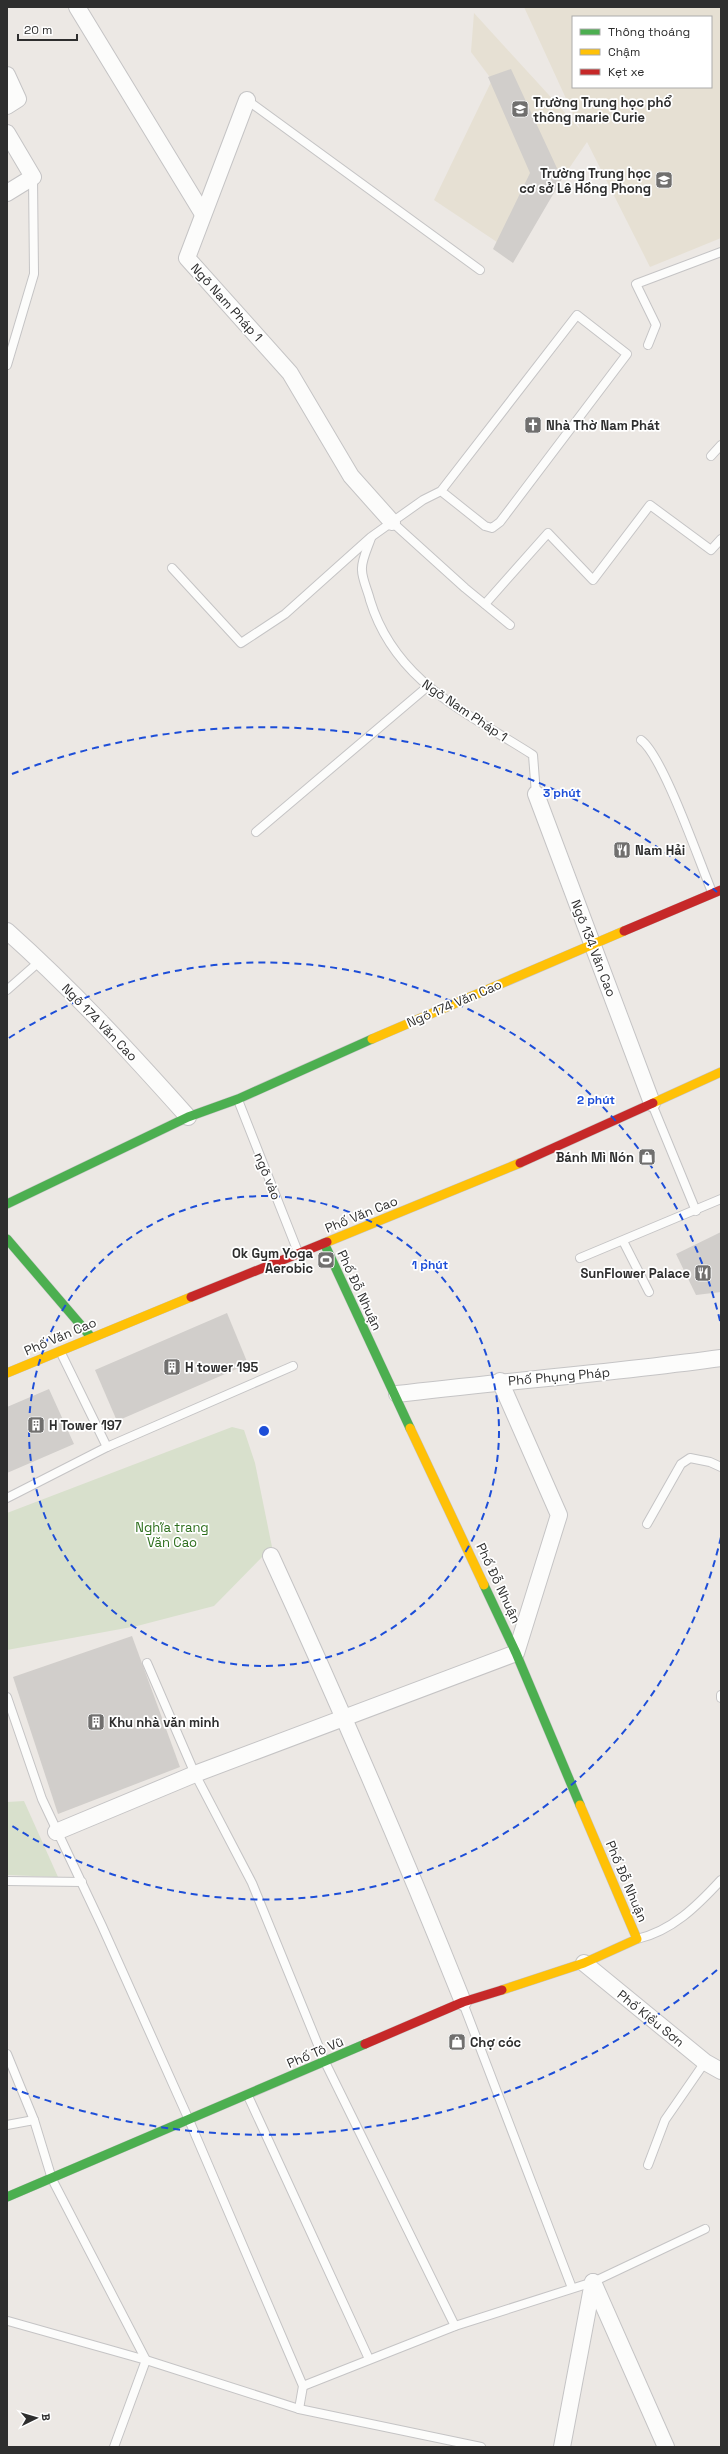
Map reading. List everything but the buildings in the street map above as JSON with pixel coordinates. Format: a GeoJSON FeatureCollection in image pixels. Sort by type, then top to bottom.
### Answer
{"type":"FeatureCollection","features":[{"type":"Feature","properties":{"kind":"street"},"geometry":{"type":"LineString","coordinates":[[77,7],[202,214]]}},
{"type":"Feature","properties":{"kind":"street"},"geometry":{"type":"LineString","coordinates":[[7,75],[18,99],[7,106]]}},
{"type":"Feature","properties":{"kind":"street"},"geometry":{"type":"LineString","coordinates":[[202,214],[247,100]]}},
{"type":"Feature","properties":{"kind":"street"},"geometry":{"type":"LineString","coordinates":[[7,133],[33,177],[7,194]]}},
{"type":"Feature","properties":{"kind":"street","name":"Ngõ Nam Pháp 1"},"geometry":{"type":"LineString","coordinates":[[202,214],[188,258],[290,373],[350,476],[392,522]]}},
{"type":"Feature","properties":{"kind":"street","name":"Ngõ 134 Văn Cao"},"geometry":{"type":"LineString","coordinates":[[536,794],[567,880],[594,944],[652,1103]]}},
{"type":"Feature","properties":{"kind":"street","name":"Ngõ 174 Văn Cao"},"geometry":{"type":"LineString","coordinates":[[7,1204],[188,1117],[238,1099],[330,1056],[717,891]]}},
{"type":"Feature","properties":{"kind":"street","name":"Ngõ 174 Văn Cao"},"geometry":{"type":"LineString","coordinates":[[7,931],[40,961],[110,1030],[188,1117]]}},
{"type":"Feature","properties":{"kind":"street","name":"Phố Văn Cao"},"geometry":{"type":"LineString","coordinates":[[7,1373],[91,1337],[502,1171],[721,1072]]}},
{"type":"Feature","properties":{"kind":"street"},"geometry":{"type":"LineString","coordinates":[[7,1239],[91,1337]]}},
{"type":"Feature","properties":{"kind":"street","name":"Phố Đỗ Nhuận"},"geometry":{"type":"LineString","coordinates":[[324,1243],[364,1332],[397,1394],[516,1653],[637,1939]]}},
{"type":"Feature","properties":{"kind":"street","name":"Phố Phụng Pháp"},"geometry":{"type":"LineString","coordinates":[[397,1394],[500,1381],[632,1370],[721,1358]]}},
{"type":"Feature","properties":{"kind":"street"},"geometry":{"type":"LineString","coordinates":[[56,1832],[195,1774],[516,1653],[559,1515],[500,1381]]}},
{"type":"Feature","properties":{"kind":"street"},"geometry":{"type":"LineString","coordinates":[[271,1556],[345,1717],[396,1836],[463,2002]]}},
{"type":"Feature","properties":{"kind":"street","name":"Phố Tô Vũ"},"geometry":{"type":"LineString","coordinates":[[7,2198],[463,2002],[584,1963],[637,1939]]}},
{"type":"Feature","properties":{"kind":"street","name":"Phố Kiều Sơn"},"geometry":{"type":"LineString","coordinates":[[584,1963],[705,2062],[721,2072]]}},
{"type":"Feature","properties":{"kind":"street"},"geometry":{"type":"LineString","coordinates":[[562,2447],[593,2282]]}},
{"type":"Feature","properties":{"kind":"street"},"geometry":{"type":"LineString","coordinates":[[593,2282],[666,2447]]}},
{"type":"Feature","properties":{"kind":"lane"},"geometry":{"type":"LineString","coordinates":[[247,100],[480,270]]}},
{"type":"Feature","properties":{"kind":"lane"},"geometry":{"type":"LineString","coordinates":[[7,365],[34,274],[33,177]]}},
{"type":"Feature","properties":{"kind":"lane"},"geometry":{"type":"LineString","coordinates":[[648,345],[656,325],[636,284],[721,252]]}},
{"type":"Feature","properties":{"kind":"lane"},"geometry":{"type":"LineString","coordinates":[[172,568],[241,644],[285,614],[371,537],[423,500],[441,491],[577,315],[627,354],[500,522],[492,528],[485,526],[441,491]]}},
{"type":"Feature","properties":{"kind":"lane"},"geometry":{"type":"LineString","coordinates":[[711,456],[721,445]]}},
{"type":"Feature","properties":{"kind":"lane"},"geometry":{"type":"LineString","coordinates":[[485,604],[548,533],[593,580],[650,506],[711,550],[721,539]]}},
{"type":"Feature","properties":{"kind":"lane"},"geometry":{"type":"LineString","coordinates":[[392,522],[510,625]]}},
{"type":"Feature","properties":{"kind":"lane","name":"Ngõ Nam Pháp 1"},"geometry":{"type":"LineString","coordinates":[[371,537],[362,570],[377,622],[393,651],[411,673],[427,687],[533,756],[536,794]]}},
{"type":"Feature","properties":{"kind":"lane"},"geometry":{"type":"LineString","coordinates":[[256,832],[427,687]]}},
{"type":"Feature","properties":{"kind":"lane"},"geometry":{"type":"LineString","coordinates":[[641,740],[648,745],[663,773],[717,891]]}},
{"type":"Feature","properties":{"kind":"lane"},"geometry":{"type":"LineString","coordinates":[[7,990],[40,961]]}},
{"type":"Feature","properties":{"kind":"lane","name":"ngõ vào"},"geometry":{"type":"LineString","coordinates":[[238,1099],[299,1253]]}},
{"type":"Feature","properties":{"kind":"lane"},"geometry":{"type":"LineString","coordinates":[[652,1103],[696,1211]]}},
{"type":"Feature","properties":{"kind":"lane"},"geometry":{"type":"LineString","coordinates":[[580,1258],[696,1211],[721,1199]]}},
{"type":"Feature","properties":{"kind":"lane"},"geometry":{"type":"LineString","coordinates":[[623,1241],[649,1292]]}},
{"type":"Feature","properties":{"kind":"lane"},"geometry":{"type":"LineString","coordinates":[[7,1253],[16,1249]]}},
{"type":"Feature","properties":{"kind":"lane"},"geometry":{"type":"LineString","coordinates":[[59,1351],[108,1447]]}},
{"type":"Feature","properties":{"kind":"lane"},"geometry":{"type":"LineString","coordinates":[[7,1498],[108,1447],[293,1366]]}},
{"type":"Feature","properties":{"kind":"lane"},"geometry":{"type":"LineString","coordinates":[[648,1524],[681,1464],[690,1458],[710,1462],[721,1467]]}},
{"type":"Feature","properties":{"kind":"lane"},"geometry":{"type":"LineString","coordinates":[[147,1663],[195,1774],[252,1883],[325,2062],[455,2326]]}},
{"type":"Feature","properties":{"kind":"lane"},"geometry":{"type":"LineString","coordinates":[[7,1697],[34,1778],[56,1832],[82,1882],[189,2120],[303,2386],[299,2409]]}},
{"type":"Feature","properties":{"kind":"lane"},"geometry":{"type":"LineString","coordinates":[[637,1939],[658,1934],[676,1922],[721,1880]]}},
{"type":"Feature","properties":{"kind":"lane"},"geometry":{"type":"LineString","coordinates":[[7,1881],[82,1882]]}},
{"type":"Feature","properties":{"kind":"lane"},"geometry":{"type":"LineString","coordinates":[[463,2002],[572,2288]]}},
{"type":"Feature","properties":{"kind":"lane"},"geometry":{"type":"LineString","coordinates":[[7,2054],[34,2120],[52,2179],[146,2360],[114,2447]]}},
{"type":"Feature","properties":{"kind":"lane"},"geometry":{"type":"LineString","coordinates":[[648,2164],[665,2120],[705,2062]]}},
{"type":"Feature","properties":{"kind":"lane"},"geometry":{"type":"LineString","coordinates":[[248,2095],[369,2360]]}},
{"type":"Feature","properties":{"kind":"lane"},"geometry":{"type":"LineString","coordinates":[[7,2125],[34,2120]]}},
{"type":"Feature","properties":{"kind":"lane"},"geometry":{"type":"LineString","coordinates":[[303,2386],[455,2326],[593,2282],[705,2229]]}},
{"type":"Feature","properties":{"kind":"lane"},"geometry":{"type":"LineString","coordinates":[[8,2321],[146,2360],[299,2409],[481,2447]]}},
{"type":"Feature","properties":{"kind":"shaded area"},"geometry":{"type":"Polygon","coordinates":[[[524,7],[721,7],[721,238],[650,267],[587,142],[512,252],[434,200],[492,80],[471,52],[474,13],[580,129],[524,7]]]}},
{"type":"Feature","properties":{"kind":"green space","name":"Nghĩa trang Văn Cao"},"geometry":{"type":"Polygon","coordinates":[[[232,1427],[244,1430],[255,1463],[272,1547],[214,1606],[137,1626],[7,1650],[7,1513],[232,1427]]]}},
{"type":"Feature","properties":{"kind":"green space"},"geometry":{"type":"Polygon","coordinates":[[[24,1801],[58,1877],[7,1875],[7,1802],[24,1801]]]}},
{"type":"Feature","properties":{"kind":"traffic: fast"},"geometry":{"type":"LineString","coordinates":[[7,1204],[188,1117],[238,1099],[372,1039]]}},
{"type":"Feature","properties":{"kind":"traffic: fast"},"geometry":{"type":"LineString","coordinates":[[7,1239],[91,1337]]}},
{"type":"Feature","properties":{"kind":"traffic: fast"},"geometry":{"type":"LineString","coordinates":[[324,1243],[410,1428]]}},
{"type":"Feature","properties":{"kind":"traffic: fast"},"geometry":{"type":"LineString","coordinates":[[484,1585],[516,1653],[580,1805]]}},
{"type":"Feature","properties":{"kind":"traffic: fast"},"geometry":{"type":"LineString","coordinates":[[7,2197],[365,2044]]}},
{"type":"Feature","properties":{"kind":"traffic: slow"},"geometry":{"type":"LineString","coordinates":[[372,1039],[624,931]]}},
{"type":"Feature","properties":{"kind":"traffic: slow"},"geometry":{"type":"LineString","coordinates":[[653,1103],[721,1072]]}},
{"type":"Feature","properties":{"kind":"traffic: slow"},"geometry":{"type":"LineString","coordinates":[[327,1242],[520,1163]]}},
{"type":"Feature","properties":{"kind":"traffic: slow"},"geometry":{"type":"LineString","coordinates":[[7,1373],[191,1297]]}},
{"type":"Feature","properties":{"kind":"traffic: slow"},"geometry":{"type":"LineString","coordinates":[[410,1428],[484,1585]]}},
{"type":"Feature","properties":{"kind":"traffic: slow"},"geometry":{"type":"LineString","coordinates":[[502,1990],[584,1963],[637,1939],[580,1805]]}},
{"type":"Feature","properties":{"kind":"traffic: jam"},"geometry":{"type":"LineString","coordinates":[[624,931],[721,890]]}},
{"type":"Feature","properties":{"kind":"traffic: jam"},"geometry":{"type":"LineString","coordinates":[[520,1163],[653,1103]]}},
{"type":"Feature","properties":{"kind":"traffic: jam"},"geometry":{"type":"LineString","coordinates":[[191,1297],[327,1242]]}},
{"type":"Feature","properties":{"kind":"traffic: jam"},"geometry":{"type":"LineString","coordinates":[[365,2044],[463,2002],[502,1990]]}},
{"type":"Feature","properties":{"kind":"place","name":"Trường Trung học phổ thông marie Curie"},"geometry":{"type":"Point","coordinates":[520,109]}},
{"type":"Feature","properties":{"kind":"place","name":"Trường Trung học cơ sở Lê Hồng Phong"},"geometry":{"type":"Point","coordinates":[664,180]}},
{"type":"Feature","properties":{"kind":"place","name":"Nhà Thờ Nam Phát"},"geometry":{"type":"Point","coordinates":[533,425]}},
{"type":"Feature","properties":{"kind":"place","name":"Nam Hải"},"geometry":{"type":"Point","coordinates":[622,850]}},
{"type":"Feature","properties":{"kind":"place","name":"Bánh Mì Nón"},"geometry":{"type":"Point","coordinates":[647,1157]}},
{"type":"Feature","properties":{"kind":"place","name":"Ok Gym Yoga Aerobic"},"geometry":{"type":"Point","coordinates":[326,1260]}},
{"type":"Feature","properties":{"kind":"place","name":"SunFlower Palace"},"geometry":{"type":"Point","coordinates":[703,1273]}},
{"type":"Feature","properties":{"kind":"place","name":"H tower 195"},"geometry":{"type":"Point","coordinates":[172,1367]}},
{"type":"Feature","properties":{"kind":"place","name":"H Tower 197"},"geometry":{"type":"Point","coordinates":[36,1425]}},
{"type":"Feature","properties":{"kind":"place","name":"Khu nhà văn minh"},"geometry":{"type":"Point","coordinates":[96,1722]}},
{"type":"Feature","properties":{"kind":"place","name":"Chợ cóc"},"geometry":{"type":"Point","coordinates":[457,2042]}}]}
